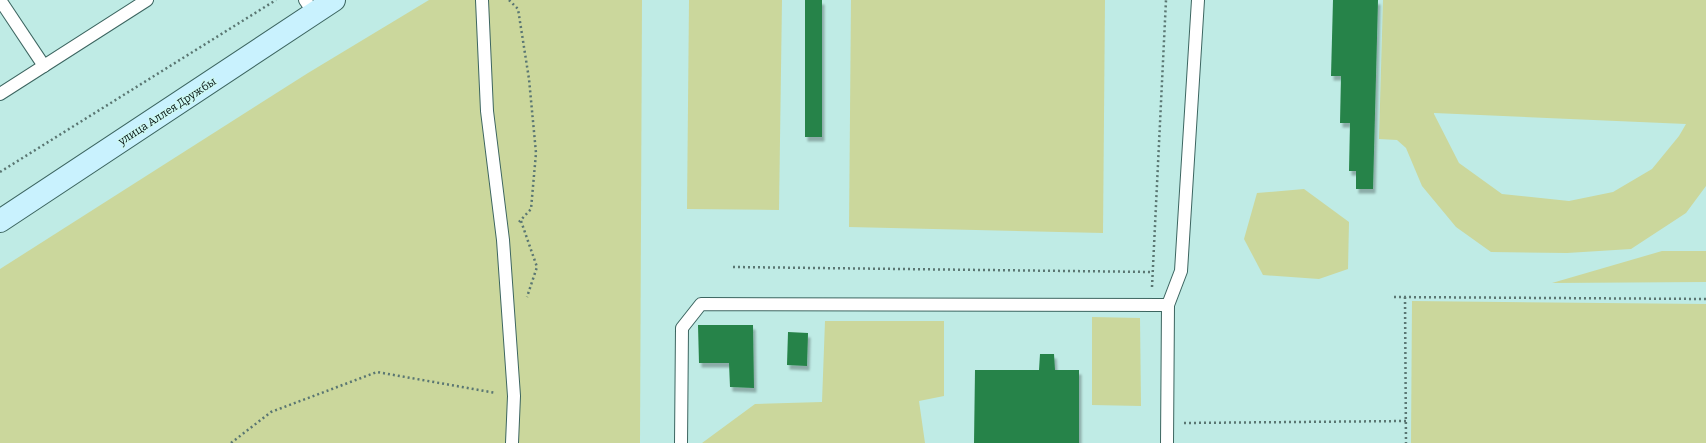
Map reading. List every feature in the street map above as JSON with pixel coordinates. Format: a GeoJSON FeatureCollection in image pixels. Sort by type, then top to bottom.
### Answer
{"type":"FeatureCollection","features":[{"type":"Feature","properties":{"kind":"main road","name":"улица Аллея Дружбы"},"geometry":{"type":"LineString","coordinates":[[0,221],[310,7],[334,0]]}},
{"type":"Feature","properties":{"kind":"lane"},"geometry":{"type":"LineString","coordinates":[[0,0],[44,66]]}},
{"type":"Feature","properties":{"kind":"lane"},"geometry":{"type":"LineString","coordinates":[[0,94],[147,0]]}},
{"type":"Feature","properties":{"kind":"lane"},"geometry":{"type":"LineString","coordinates":[[482,0],[487,111],[503,240],[514,396],[512,443]]}},
{"type":"Feature","properties":{"kind":"lane"},"geometry":{"type":"LineString","coordinates":[[1167,443],[1168,305],[1181,271],[1198,0]]}},
{"type":"Feature","properties":{"kind":"lane"},"geometry":{"type":"LineString","coordinates":[[681,443],[682,328],[701,304],[1168,305]]}},
{"type":"Feature","properties":{"kind":"path"},"geometry":{"type":"LineString","coordinates":[[0,172],[276,0]]}},
{"type":"Feature","properties":{"kind":"path"},"geometry":{"type":"LineString","coordinates":[[503,240],[531,209],[536,153],[529,79],[518,9],[509,0]]}},
{"type":"Feature","properties":{"kind":"path"},"geometry":{"type":"LineString","coordinates":[[1152,305],[1166,0]]}},
{"type":"Feature","properties":{"kind":"path"},"geometry":{"type":"LineString","coordinates":[[733,267],[1153,272]]}},
{"type":"Feature","properties":{"kind":"path"},"geometry":{"type":"LineString","coordinates":[[1394,297],[1706,299]]}},
{"type":"Feature","properties":{"kind":"path"},"geometry":{"type":"LineString","coordinates":[[1405,297],[1406,443]]}},
{"type":"Feature","properties":{"kind":"path"},"geometry":{"type":"LineString","coordinates":[[231,443],[271,412],[377,372],[514,396]]}},
{"type":"Feature","properties":{"kind":"path"},"geometry":{"type":"LineString","coordinates":[[1167,423],[1406,421]]}},
{"type":"Feature","properties":{"kind":"green space"},"geometry":{"type":"Polygon","coordinates":[[[429,0],[642,0],[640,443],[0,443],[0,269],[308,73],[429,0]]]}},
{"type":"Feature","properties":{"kind":"green space"},"geometry":{"type":"Polygon","coordinates":[[[689,0],[782,0],[779,210],[687,209],[689,0]]]}},
{"type":"Feature","properties":{"kind":"green space"},"geometry":{"type":"Polygon","coordinates":[[[851,0],[1105,0],[1103,233],[849,227],[851,0]]]}},
{"type":"Feature","properties":{"kind":"green space"},"geometry":{"type":"Polygon","coordinates":[[[1383,0],[1706,0],[1706,186],[1686,213],[1631,249],[1567,253],[1491,252],[1456,227],[1422,186],[1406,148],[1397,140],[1379,139],[1383,0]],[[1434,113],[1459,163],[1502,194],[1569,201],[1613,192],[1652,169],[1679,136],[1686,124],[1434,113]]]}},
{"type":"Feature","properties":{"kind":"green space"},"geometry":{"type":"Polygon","coordinates":[[[1304,189],[1349,222],[1348,269],[1319,279],[1263,275],[1244,239],[1257,193],[1304,189]]]}},
{"type":"Feature","properties":{"kind":"green space"},"geometry":{"type":"Polygon","coordinates":[[[1662,251],[1706,251],[1706,282],[1552,283],[1662,251]]]}},
{"type":"Feature","properties":{"kind":"green space"},"geometry":{"type":"Polygon","coordinates":[[[1412,301],[1706,304],[1706,443],[1411,443],[1412,301]]]}},
{"type":"Feature","properties":{"kind":"green space"},"geometry":{"type":"Polygon","coordinates":[[[1092,317],[1140,318],[1141,406],[1092,405],[1092,317]]]}},
{"type":"Feature","properties":{"kind":"green space"},"geometry":{"type":"Polygon","coordinates":[[[825,321],[944,321],[944,396],[919,401],[925,443],[702,443],[755,404],[822,402],[825,321]]]}},
{"type":"Feature","properties":{"kind":"building"},"geometry":{"type":"Polygon","coordinates":[[[805,0],[822,0],[822,137],[805,137],[805,0]]]}},
{"type":"Feature","properties":{"kind":"building"},"geometry":{"type":"Polygon","coordinates":[[[1333,0],[1378,0],[1373,189],[1356,189],[1356,171],[1349,171],[1350,123],[1340,123],[1341,76],[1331,76],[1333,0]]]}},
{"type":"Feature","properties":{"kind":"building"},"geometry":{"type":"Polygon","coordinates":[[[698,325],[753,325],[754,388],[730,387],[729,363],[699,363],[698,325]]]}},
{"type":"Feature","properties":{"kind":"building"},"geometry":{"type":"Polygon","coordinates":[[[788,332],[808,333],[807,366],[787,365],[788,332]]]}},
{"type":"Feature","properties":{"kind":"building"},"geometry":{"type":"Polygon","coordinates":[[[1040,354],[1054,354],[1055,370],[1079,370],[1079,443],[974,443],[975,370],[1039,370],[1040,354]]]}}]}
